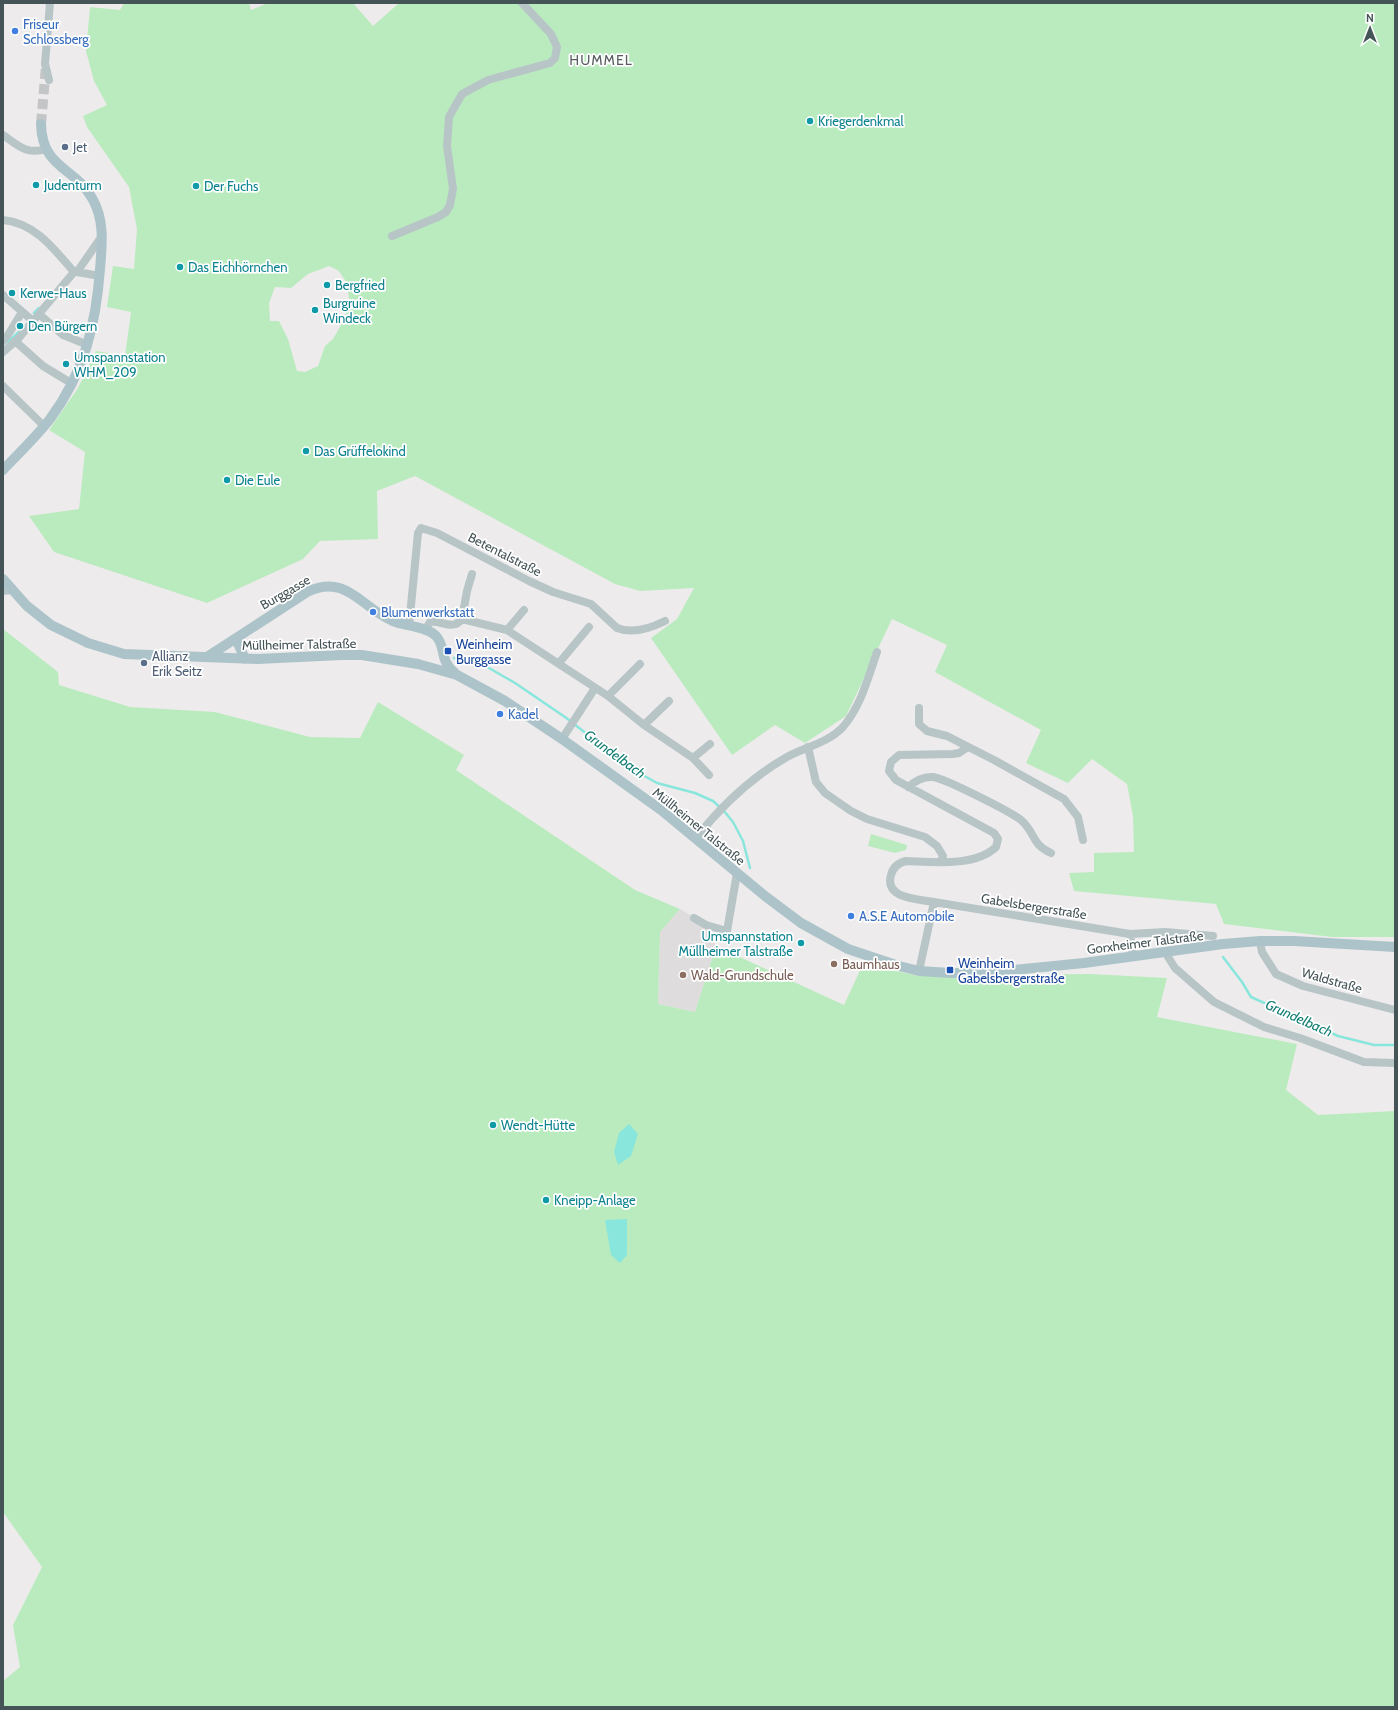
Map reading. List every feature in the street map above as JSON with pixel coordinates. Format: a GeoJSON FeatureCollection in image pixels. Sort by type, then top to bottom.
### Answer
{"type":"FeatureCollection","features":[{"type":"Feature","properties":{"kind":"main road"},"geometry":{"type":"LineString","coordinates":[[3,470],[44,426],[60,403],[71,383],[88,345],[93,326],[100,276],[102,235],[99,215],[92,197],[80,182],[58,165],[47,149],[42,139],[41,124]]}},
{"type":"Feature","properties":{"kind":"main road","name":"Müllheimer Talstraße"},"geometry":{"type":"LineString","coordinates":[[3,579],[7,591],[51,625],[76,638],[101,648],[124,654],[245,659],[362,656],[418,664],[457,675],[505,701],[562,739],[660,810],[765,896],[812,929],[848,949],[899,966]]}},
{"type":"Feature","properties":{"kind":"main road","name":"Burggasse"},"geometry":{"type":"LineString","coordinates":[[207,657],[307,592],[326,586],[349,591],[384,617],[398,623],[431,632],[437,638],[445,664],[457,675]]}},
{"type":"Feature","properties":{"kind":"main road"},"geometry":{"type":"LineString","coordinates":[[236,639],[245,659]]}},
{"type":"Feature","properties":{"kind":"main road"},"geometry":{"type":"LineString","coordinates":[[432,668],[438,665],[443,658]]}},
{"type":"Feature","properties":{"kind":"main road","name":"Gorxheimer Talstraße"},"geometry":{"type":"LineString","coordinates":[[899,966],[919,971],[951,973],[998,972],[1223,944],[1260,941],[1294,941],[1395,947]]}},
{"type":"Feature","properties":{"kind":"street"},"geometry":{"type":"LineString","coordinates":[[49,80],[45,64],[50,3]]}},
{"type":"Feature","properties":{"kind":"street"},"geometry":{"type":"LineString","coordinates":[[392,236],[438,217],[446,212],[450,205],[453,189],[447,146],[448,117],[462,94],[488,80],[550,63],[555,58],[557,47],[551,34],[522,3]]}},
{"type":"Feature","properties":{"kind":"street"},"geometry":{"type":"LineString","coordinates":[[3,135],[28,151],[36,152],[47,149]]}},
{"type":"Feature","properties":{"kind":"street"},"geometry":{"type":"LineString","coordinates":[[3,220],[16,222],[34,231],[45,240],[76,272],[100,276]]}},
{"type":"Feature","properties":{"kind":"street"},"geometry":{"type":"LineString","coordinates":[[4,346],[15,342],[76,272],[102,235]]}},
{"type":"Feature","properties":{"kind":"street"},"geometry":{"type":"LineString","coordinates":[[3,295],[33,321]]}},
{"type":"Feature","properties":{"kind":"street"},"geometry":{"type":"LineString","coordinates":[[4,346],[8,335],[22,312]]}},
{"type":"Feature","properties":{"kind":"street"},"geometry":{"type":"LineString","coordinates":[[39,314],[63,335],[88,345]]}},
{"type":"Feature","properties":{"kind":"street"},"geometry":{"type":"LineString","coordinates":[[15,342],[43,366],[71,383]]}},
{"type":"Feature","properties":{"kind":"street"},"geometry":{"type":"LineString","coordinates":[[3,386],[44,426]]}},
{"type":"Feature","properties":{"kind":"street","name":"Betentalstraße"},"geometry":{"type":"LineString","coordinates":[[409,626],[418,533],[421,528],[437,533],[553,592],[591,604],[621,630],[648,628],[666,621]]}},
{"type":"Feature","properties":{"kind":"street"},"geometry":{"type":"LineString","coordinates":[[425,630],[430,622],[454,625],[460,622],[462,619],[472,574]]}},
{"type":"Feature","properties":{"kind":"street"},"geometry":{"type":"LineString","coordinates":[[507,630],[524,610]]}},
{"type":"Feature","properties":{"kind":"street"},"geometry":{"type":"LineString","coordinates":[[462,619],[507,630],[608,696],[644,725],[693,758],[709,775]]}},
{"type":"Feature","properties":{"kind":"street"},"geometry":{"type":"LineString","coordinates":[[559,663],[590,627]]}},
{"type":"Feature","properties":{"kind":"street"},"geometry":{"type":"LineString","coordinates":[[696,838],[724,804],[764,771],[808,747],[829,739],[842,727],[859,701],[877,652]]}},
{"type":"Feature","properties":{"kind":"street"},"geometry":{"type":"LineString","coordinates":[[608,696],[640,664]]}},
{"type":"Feature","properties":{"kind":"street"},"geometry":{"type":"LineString","coordinates":[[562,739],[595,688]]}},
{"type":"Feature","properties":{"kind":"street"},"geometry":{"type":"LineString","coordinates":[[644,725],[669,701]]}},
{"type":"Feature","properties":{"kind":"street"},"geometry":{"type":"LineString","coordinates":[[919,708],[919,724],[927,730],[947,736],[1064,799],[1073,808],[1078,817],[1083,840]]}},
{"type":"Feature","properties":{"kind":"street"},"geometry":{"type":"LineString","coordinates":[[693,758],[710,744]]}},
{"type":"Feature","properties":{"kind":"street"},"geometry":{"type":"LineString","coordinates":[[808,747],[816,782],[824,793],[867,819],[925,837],[941,851],[943,856],[941,861],[964,861],[981,856],[996,847],[996,836],[896,780],[889,771],[891,762],[899,755],[953,754],[959,753],[968,747]]}},
{"type":"Feature","properties":{"kind":"street"},"geometry":{"type":"LineString","coordinates":[[908,787],[916,780],[927,778],[942,779],[1016,816],[1029,828],[1037,844],[1051,853]]}},
{"type":"Feature","properties":{"kind":"street","name":"Gabelsbergerstraße"},"geometry":{"type":"LineString","coordinates":[[941,861],[906,861],[900,863],[892,871],[890,883],[892,888],[898,894],[934,902],[1130,934],[1165,932],[1213,936]]}},
{"type":"Feature","properties":{"kind":"street"},"geometry":{"type":"LineString","coordinates":[[694,918],[727,931],[737,873]]}},
{"type":"Feature","properties":{"kind":"street"},"geometry":{"type":"LineString","coordinates":[[919,971],[934,902]]}},
{"type":"Feature","properties":{"kind":"street"},"geometry":{"type":"LineString","coordinates":[[1130,934],[1133,956]]}},
{"type":"Feature","properties":{"kind":"street","name":"Waldstraße"},"geometry":{"type":"LineString","coordinates":[[1260,941],[1262,952],[1276,974],[1303,986],[1395,1010]]}},
{"type":"Feature","properties":{"kind":"street"},"geometry":{"type":"LineString","coordinates":[[1165,952],[1175,968],[1214,1002],[1264,1027],[1300,1038],[1364,1062],[1395,1062]]}},
{"type":"Feature","properties":{"kind":"shaded area","name":"Wald-Grundschule"},"geometry":{"type":"Polygon","coordinates":[[[680,909],[704,923],[716,946],[695,1012],[658,1004],[660,932],[680,909]]]}},
{"type":"Feature","properties":{"kind":"green space"},"geometry":{"type":"Polygon","coordinates":[[[124,3],[249,3],[251,10],[268,3],[353,3],[373,26],[399,3],[1395,3],[1395,937],[1332,937],[1224,924],[1216,904],[1074,891],[1069,873],[1094,872],[1094,853],[1134,852],[1133,816],[1127,784],[1092,759],[1068,783],[1026,763],[1041,730],[935,672],[947,645],[892,619],[846,716],[805,743],[775,725],[732,755],[651,638],[677,619],[694,588],[640,591],[615,584],[415,476],[377,491],[378,539],[320,541],[303,559],[207,603],[54,552],[29,516],[79,509],[85,452],[49,430],[78,388],[96,351],[125,356],[131,312],[107,307],[113,266],[134,269],[137,229],[129,187],[87,127],[83,116],[107,105],[94,81],[86,51],[90,7],[120,10],[124,3]],[[329,266],[308,274],[291,288],[275,287],[269,303],[270,321],[279,321],[288,339],[297,371],[305,372],[318,366],[325,346],[333,339],[345,318],[349,299],[347,283],[339,271],[329,266]]]}},
{"type":"Feature","properties":{"kind":"green space"},"geometry":{"type":"Polygon","coordinates":[[[3,629],[58,672],[59,685],[130,707],[215,712],[310,737],[360,738],[378,702],[464,755],[456,770],[635,890],[680,909],[660,932],[658,1004],[695,1012],[716,946],[844,1005],[863,964],[919,976],[1090,974],[1167,978],[1157,1017],[1297,1044],[1286,1090],[1318,1115],[1395,1111],[1395,1707],[3,1707],[3,1681],[20,1667],[13,1625],[42,1567],[3,1512],[3,629]]]}},
{"type":"Feature","properties":{"kind":"green space"},"geometry":{"type":"Polygon","coordinates":[[[871,834],[907,845],[906,850],[895,853],[868,846],[871,834]]]}},
{"type":"Feature","properties":{"kind":"water"},"geometry":{"type":"Polygon","coordinates":[[[629,1124],[638,1134],[631,1156],[618,1165],[614,1152],[619,1133],[629,1124]]]}},
{"type":"Feature","properties":{"kind":"water"},"geometry":{"type":"Polygon","coordinates":[[[627,1219],[627,1255],[620,1263],[611,1255],[605,1220],[627,1219]]]}},
{"type":"Feature","properties":{"kind":"waterway"},"geometry":{"type":"LineString","coordinates":[[34,313],[39,308]]}},
{"type":"Feature","properties":{"kind":"waterway"},"geometry":{"type":"LineString","coordinates":[[8,342],[22,329]]}},
{"type":"Feature","properties":{"kind":"waterway","name":"Grundelbach"},"geometry":{"type":"LineString","coordinates":[[454,658],[482,664],[515,683],[565,717],[632,769],[657,783],[695,793],[713,801],[733,822],[743,841],[750,868]]}},
{"type":"Feature","properties":{"kind":"waterway","name":"Grundelbach"},"geometry":{"type":"LineString","coordinates":[[1223,957],[1242,982],[1251,997],[1338,1036],[1374,1045],[1395,1045]]}},
{"type":"Feature","properties":{"kind":"tunnel"},"geometry":{"type":"LineString","coordinates":[[41,124],[46,66]]}},
{"type":"Feature","properties":{"kind":"place","name":"Friseur Schlossberg"},"geometry":{"type":"Point","coordinates":[15,31]}},
{"type":"Feature","properties":{"kind":"place","name":"Kriegerdenkmal"},"geometry":{"type":"Point","coordinates":[810,121]}},
{"type":"Feature","properties":{"kind":"place","name":"Jet"},"geometry":{"type":"Point","coordinates":[65,147]}},
{"type":"Feature","properties":{"kind":"place","name":"Judenturm"},"geometry":{"type":"Point","coordinates":[36,185]}},
{"type":"Feature","properties":{"kind":"place","name":"Der Fuchs"},"geometry":{"type":"Point","coordinates":[196,186]}},
{"type":"Feature","properties":{"kind":"place","name":"Das Eichhörnchen"},"geometry":{"type":"Point","coordinates":[180,267]}},
{"type":"Feature","properties":{"kind":"place","name":"Bergfried"},"geometry":{"type":"Point","coordinates":[327,285]}},
{"type":"Feature","properties":{"kind":"place","name":"Kerwe-Haus"},"geometry":{"type":"Point","coordinates":[12,293]}},
{"type":"Feature","properties":{"kind":"place","name":"Burgruine Windeck"},"geometry":{"type":"Point","coordinates":[315,310]}},
{"type":"Feature","properties":{"kind":"place","name":"Den Bürgern"},"geometry":{"type":"Point","coordinates":[20,326]}},
{"type":"Feature","properties":{"kind":"place","name":"Umspannstation WHM_209"},"geometry":{"type":"Point","coordinates":[66,364]}},
{"type":"Feature","properties":{"kind":"place","name":"Das Grüffelokind"},"geometry":{"type":"Point","coordinates":[306,451]}},
{"type":"Feature","properties":{"kind":"place","name":"Die Eule"},"geometry":{"type":"Point","coordinates":[227,480]}},
{"type":"Feature","properties":{"kind":"place","name":"Blumenwerkstatt"},"geometry":{"type":"Point","coordinates":[373,612]}},
{"type":"Feature","properties":{"kind":"place","name":"Weinheim Burggasse"},"geometry":{"type":"Point","coordinates":[448,651]}},
{"type":"Feature","properties":{"kind":"place","name":"Allianz Erik Seitz"},"geometry":{"type":"Point","coordinates":[144,663]}},
{"type":"Feature","properties":{"kind":"place","name":"Kadel"},"geometry":{"type":"Point","coordinates":[500,714]}},
{"type":"Feature","properties":{"kind":"place","name":"A.S.E Automobile"},"geometry":{"type":"Point","coordinates":[851,916]}},
{"type":"Feature","properties":{"kind":"place","name":"Umspannstation Müllheimer Talstraße"},"geometry":{"type":"Point","coordinates":[801,943]}},
{"type":"Feature","properties":{"kind":"place","name":"Baumhaus"},"geometry":{"type":"Point","coordinates":[834,964]}},
{"type":"Feature","properties":{"kind":"place","name":"Weinheim Gabelsbergerstraße"},"geometry":{"type":"Point","coordinates":[950,970]}},
{"type":"Feature","properties":{"kind":"place","name":"Wald-Grundschule"},"geometry":{"type":"Point","coordinates":[683,975]}},
{"type":"Feature","properties":{"kind":"place","name":"Wendt-Hütte"},"geometry":{"type":"Point","coordinates":[493,1125]}},
{"type":"Feature","properties":{"kind":"place","name":"Kneipp-Anlage"},"geometry":{"type":"Point","coordinates":[546,1200]}},
{"type":"Feature","properties":{"kind":"district","name":"HUMMEL"},"geometry":{"type":"Point","coordinates":[601,60]}}]}
